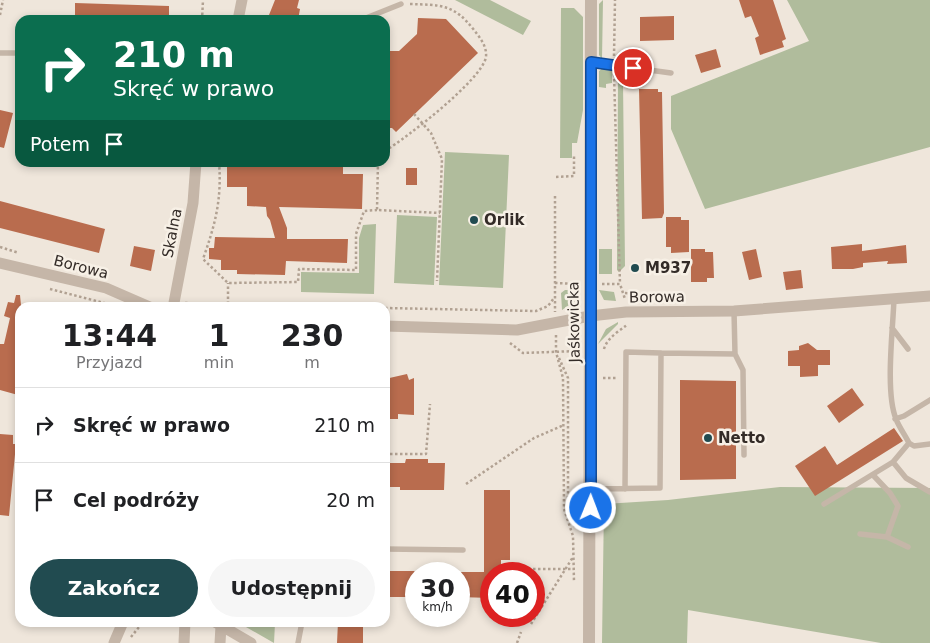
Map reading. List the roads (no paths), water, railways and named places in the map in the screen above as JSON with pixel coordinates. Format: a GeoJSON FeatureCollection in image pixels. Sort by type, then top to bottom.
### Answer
{"type":"FeatureCollection","features":[{"type":"Feature","properties":{"kind":"street"},"geometry":{"type":"LineString","coordinates":[[239,15],[242,0]]}},
{"type":"Feature","properties":{"kind":"street","name":"Jaśkowicka"},"geometry":{"type":"LineString","coordinates":[[589,643],[591,489],[591,0]]}},
{"type":"Feature","properties":{"kind":"street","name":"Skalna"},"geometry":{"type":"LineString","coordinates":[[178,302],[193,203],[196,167]]}},
{"type":"Feature","properties":{"kind":"street","name":"Borowa"},"geometry":{"type":"LineString","coordinates":[[0,262],[106,288],[138,302]]}},
{"type":"Feature","properties":{"kind":"street","name":"Borowa"},"geometry":{"type":"LineString","coordinates":[[390,326],[518,330],[590,316],[626,312],[734,311],[930,296]]}},
{"type":"Feature","properties":{"kind":"street"},"geometry":{"type":"LineString","coordinates":[[114,643],[121,627]]}},
{"type":"Feature","properties":{"kind":"street"},"geometry":{"type":"LineString","coordinates":[[184,643],[185,627]]}},
{"type":"Feature","properties":{"kind":"street"},"geometry":{"type":"LineString","coordinates":[[218,627],[220,643]]}},
{"type":"Feature","properties":{"kind":"street"},"geometry":{"type":"LineString","coordinates":[[223,627],[251,643]]}},
{"type":"Feature","properties":{"kind":"lane"},"geometry":{"type":"LineString","coordinates":[[374,15],[401,4]]}},
{"type":"Feature","properties":{"kind":"lane"},"geometry":{"type":"LineString","coordinates":[[0,53],[15,53]]}},
{"type":"Feature","properties":{"kind":"lane"},"geometry":{"type":"LineString","coordinates":[[591,62],[672,73]]}},
{"type":"Feature","properties":{"kind":"lane"},"geometry":{"type":"LineString","coordinates":[[894,299],[892,403],[896,419],[909,443],[914,446],[930,444]]}},
{"type":"Feature","properties":{"kind":"lane"},"geometry":{"type":"LineString","coordinates":[[734,311],[735,354],[743,370],[744,455]]}},
{"type":"Feature","properties":{"kind":"lane"},"geometry":{"type":"LineString","coordinates":[[892,328],[908,349]]}},
{"type":"Feature","properties":{"kind":"lane"},"geometry":{"type":"LineString","coordinates":[[625,489],[626,352],[735,354]]}},
{"type":"Feature","properties":{"kind":"lane"},"geometry":{"type":"LineString","coordinates":[[591,489],[660,488],[661,353]]}},
{"type":"Feature","properties":{"kind":"lane"},"geometry":{"type":"LineString","coordinates":[[896,419],[930,400]]}},
{"type":"Feature","properties":{"kind":"lane"},"geometry":{"type":"LineString","coordinates":[[824,504],[893,462],[909,443]]}},
{"type":"Feature","properties":{"kind":"lane"},"geometry":{"type":"LineString","coordinates":[[893,462],[906,478],[930,492]]}},
{"type":"Feature","properties":{"kind":"lane"},"geometry":{"type":"LineString","coordinates":[[873,475],[890,492],[898,506],[887,537]]}},
{"type":"Feature","properties":{"kind":"lane"},"geometry":{"type":"LineString","coordinates":[[860,534],[887,537],[908,547]]}},
{"type":"Feature","properties":{"kind":"lane"},"geometry":{"type":"LineString","coordinates":[[390,549],[463,550]]}},
{"type":"Feature","properties":{"kind":"lane"},"geometry":{"type":"LineString","coordinates":[[298,643],[301,627]]}},
{"type":"Feature","properties":{"kind":"place","name":"Orlik"},"geometry":{"type":"Point","coordinates":[474,220]}},
{"type":"Feature","properties":{"kind":"place","name":"M937"},"geometry":{"type":"Point","coordinates":[635,268]}},
{"type":"Feature","properties":{"kind":"place","name":"Netto"},"geometry":{"type":"Point","coordinates":[708,438]}}]}
